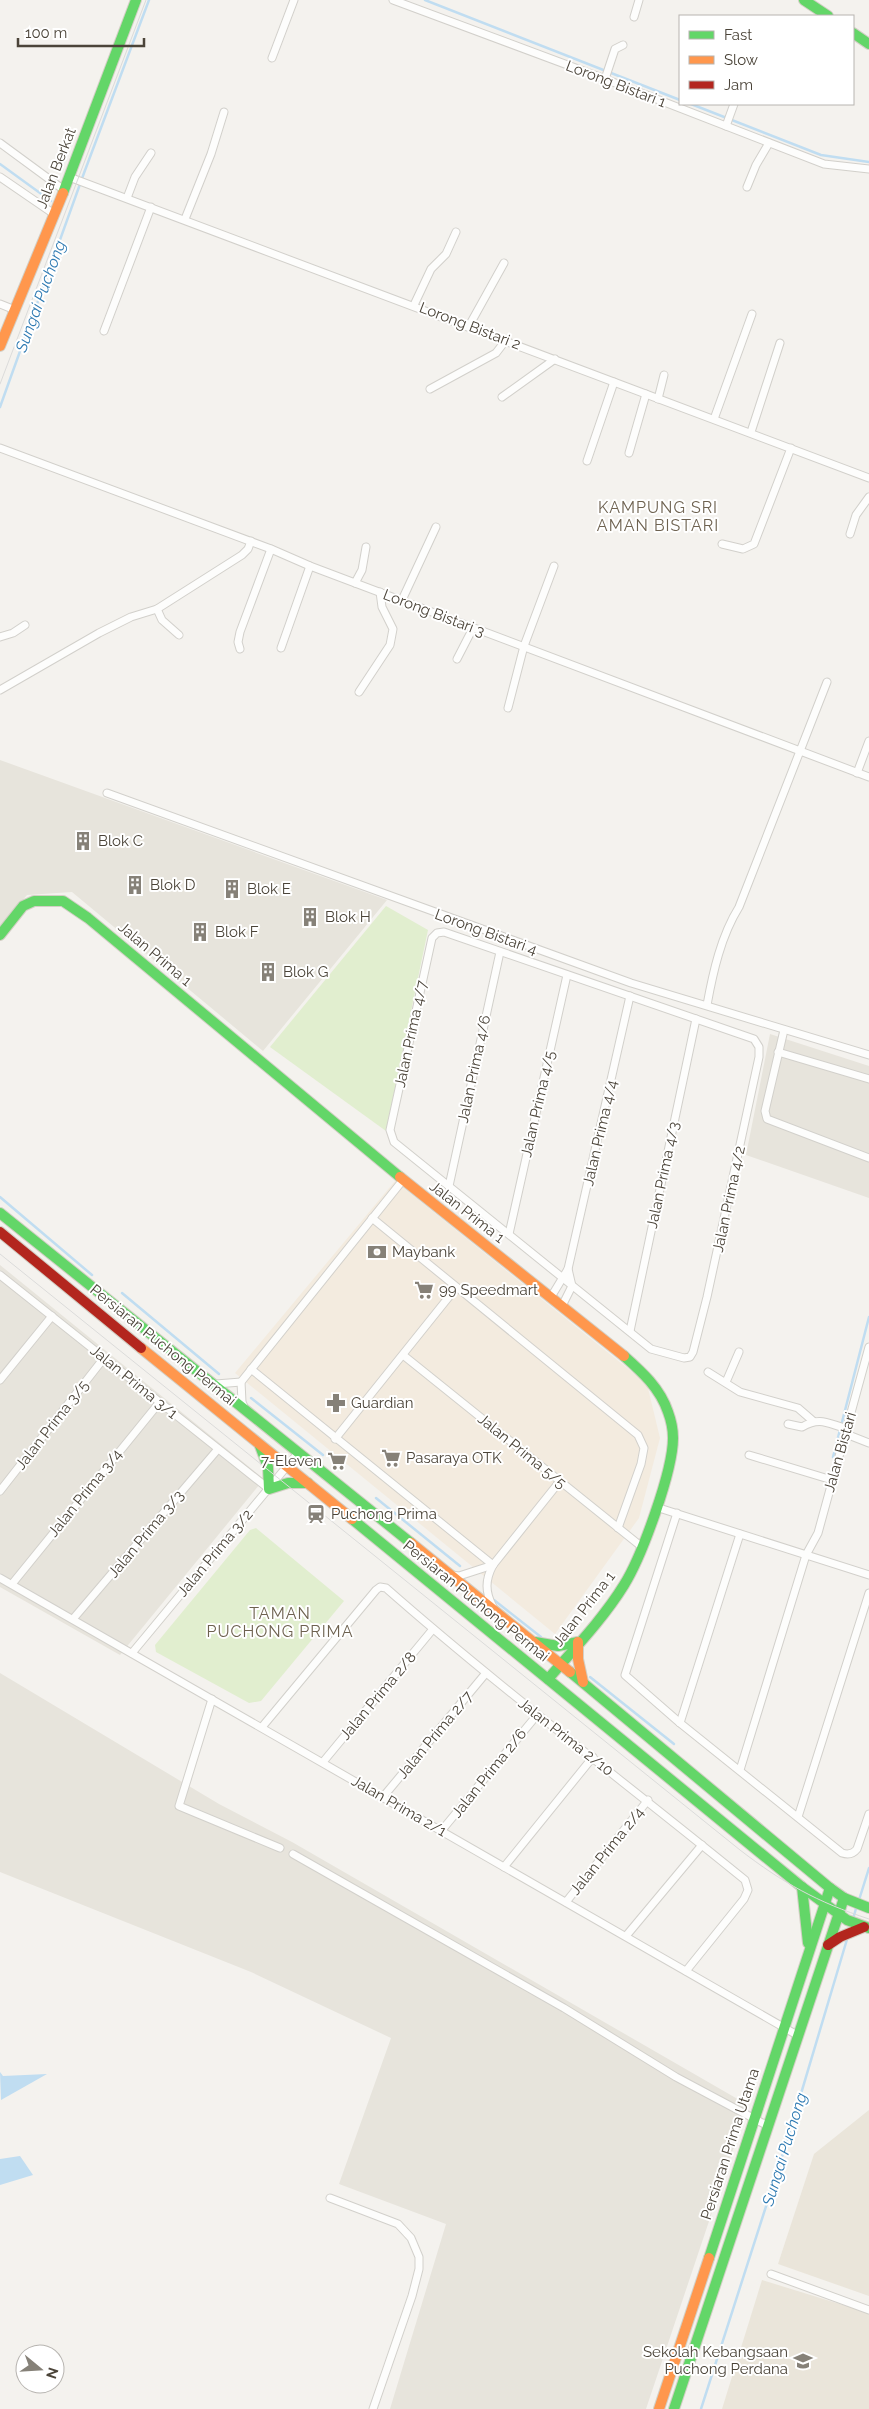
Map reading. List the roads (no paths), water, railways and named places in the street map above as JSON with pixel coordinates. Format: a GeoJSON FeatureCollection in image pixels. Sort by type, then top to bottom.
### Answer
{"type":"FeatureCollection","features":[{"type":"Feature","properties":{"kind":"main road","name":"Jalan Berkat"},"geometry":{"type":"LineString","coordinates":[[0,344],[64,190],[73,178],[136,0]]}},
{"type":"Feature","properties":{"kind":"main road"},"geometry":{"type":"LineString","coordinates":[[804,0],[826,15]]}},
{"type":"Feature","properties":{"kind":"main road"},"geometry":{"type":"LineString","coordinates":[[854,34],[869,44]]}},
{"type":"Feature","properties":{"kind":"main road","name":"Jalan Prima 1"},"geometry":{"type":"LineString","coordinates":[[0,935],[28,902],[64,901],[88,918],[403,1180],[551,1297],[650,1380],[668,1410],[673,1438],[665,1479],[656,1507],[642,1547],[625,1584],[548,1679]]}},
{"type":"Feature","properties":{"kind":"main road","name":"Persiaran Puchong Permai"},"geometry":{"type":"LineString","coordinates":[[0,1213],[99,1294],[216,1384],[246,1411],[561,1664],[830,1888],[848,1901],[869,1908]]}},
{"type":"Feature","properties":{"kind":"main road","name":"Persiaran Puchong Permai"},"geometry":{"type":"LineString","coordinates":[[0,1232],[802,1887],[847,1920],[867,1927]]}},
{"type":"Feature","properties":{"kind":"main road"},"geometry":{"type":"LineString","coordinates":[[91,1305],[99,1294]]}},
{"type":"Feature","properties":{"kind":"main road"},"geometry":{"type":"LineString","coordinates":[[259,1443],[268,1466],[270,1477],[268,1489],[288,1483],[308,1483]]}},
{"type":"Feature","properties":{"kind":"main road"},"geometry":{"type":"LineString","coordinates":[[532,1641],[558,1646],[578,1642],[578,1659],[583,1682]]}},
{"type":"Feature","properties":{"kind":"main road"},"geometry":{"type":"LineString","coordinates":[[802,1887],[809,1933],[808,1951]]}},
{"type":"Feature","properties":{"kind":"main road","name":"Persiaran Prima Utama"},"geometry":{"type":"LineString","coordinates":[[659,2409],[830,1888]]}},
{"type":"Feature","properties":{"kind":"main road","name":"Persiaran Prima Utama"},"geometry":{"type":"LineString","coordinates":[[674,2409],[827,1945],[838,1914],[848,1901]]}},
{"type":"Feature","properties":{"kind":"main road"},"geometry":{"type":"LineString","coordinates":[[827,1945],[840,1937],[867,1927]]}},
{"type":"Feature","properties":{"kind":"street"},"geometry":{"type":"LineString","coordinates":[[272,58],[294,0]]}},
{"type":"Feature","properties":{"kind":"street","name":"Lorong Bistari 1"},"geometry":{"type":"LineString","coordinates":[[393,0],[606,76],[679,104]]}},
{"type":"Feature","properties":{"kind":"street"},"geometry":{"type":"LineString","coordinates":[[634,17],[639,0]]}},
{"type":"Feature","properties":{"kind":"street"},"geometry":{"type":"LineString","coordinates":[[606,76],[615,49],[623,45]]}},
{"type":"Feature","properties":{"kind":"street","name":"Lorong Bistari 1"},"geometry":{"type":"LineString","coordinates":[[681,105],[727,123],[769,143],[824,164],[869,169]]}},
{"type":"Feature","properties":{"kind":"street"},"geometry":{"type":"LineString","coordinates":[[727,123],[734,105]]}},
{"type":"Feature","properties":{"kind":"street"},"geometry":{"type":"LineString","coordinates":[[185,220],[211,154],[224,112]]}},
{"type":"Feature","properties":{"kind":"street"},"geometry":{"type":"LineString","coordinates":[[0,143],[64,190]]}},
{"type":"Feature","properties":{"kind":"street"},"geometry":{"type":"LineString","coordinates":[[747,187],[756,165],[769,143]]}},
{"type":"Feature","properties":{"kind":"street"},"geometry":{"type":"LineString","coordinates":[[127,198],[135,177],[151,153]]}},
{"type":"Feature","properties":{"kind":"street"},"geometry":{"type":"LineString","coordinates":[[0,177],[54,214]]}},
{"type":"Feature","properties":{"kind":"street","name":"Lorong Bistari 2"},"geometry":{"type":"LineString","coordinates":[[73,178],[869,478]]}},
{"type":"Feature","properties":{"kind":"street"},"geometry":{"type":"LineString","coordinates":[[104,331],[151,207]]}},
{"type":"Feature","properties":{"kind":"street"},"geometry":{"type":"LineString","coordinates":[[414,306],[431,269],[446,254],[456,232]]}},
{"type":"Feature","properties":{"kind":"street"},"geometry":{"type":"LineString","coordinates":[[469,326],[504,263]]}},
{"type":"Feature","properties":{"kind":"street"},"geometry":{"type":"LineString","coordinates":[[0,304],[15,310]]}},
{"type":"Feature","properties":{"kind":"street"},"geometry":{"type":"LineString","coordinates":[[714,419],[752,314]]}},
{"type":"Feature","properties":{"kind":"street"},"geometry":{"type":"LineString","coordinates":[[430,388],[496,353],[506,340]]}},
{"type":"Feature","properties":{"kind":"street"},"geometry":{"type":"LineString","coordinates":[[751,432],[780,343]]}},
{"type":"Feature","properties":{"kind":"street"},"geometry":{"type":"LineString","coordinates":[[502,397],[555,359]]}},
{"type":"Feature","properties":{"kind":"street"},"geometry":{"type":"LineString","coordinates":[[658,399],[664,376]]}},
{"type":"Feature","properties":{"kind":"street"},"geometry":{"type":"LineString","coordinates":[[587,461],[614,382]]}},
{"type":"Feature","properties":{"kind":"street"},"geometry":{"type":"LineString","coordinates":[[629,453],[646,394]]}},
{"type":"Feature","properties":{"kind":"street","name":"Lorong Bistari 3"},"geometry":{"type":"LineString","coordinates":[[0,448],[251,541],[310,566],[869,777]]}},
{"type":"Feature","properties":{"kind":"street"},"geometry":{"type":"LineString","coordinates":[[722,544],[743,549],[754,544],[791,448]]}},
{"type":"Feature","properties":{"kind":"street"},"geometry":{"type":"LineString","coordinates":[[850,534],[856,515],[869,498]]}},
{"type":"Feature","properties":{"kind":"street"},"geometry":{"type":"LineString","coordinates":[[402,600],[411,576],[436,527]]}},
{"type":"Feature","properties":{"kind":"street"},"geometry":{"type":"LineString","coordinates":[[0,690],[99,633],[131,617],[158,609],[242,555],[248,549],[251,541]]}},
{"type":"Feature","properties":{"kind":"street"},"geometry":{"type":"LineString","coordinates":[[355,583],[362,570],[366,547]]}},
{"type":"Feature","properties":{"kind":"street"},"geometry":{"type":"LineString","coordinates":[[240,649],[238,642],[240,632],[271,549]]}},
{"type":"Feature","properties":{"kind":"street"},"geometry":{"type":"LineString","coordinates":[[281,648],[310,566]]}},
{"type":"Feature","properties":{"kind":"street"},"geometry":{"type":"LineString","coordinates":[[508,708],[524,646],[554,566]]}},
{"type":"Feature","properties":{"kind":"street"},"geometry":{"type":"LineString","coordinates":[[359,692],[366,678],[390,645],[393,630],[382,607],[380,592]]}},
{"type":"Feature","properties":{"kind":"street"},"geometry":{"type":"LineString","coordinates":[[158,609],[162,620],[178,635]]}},
{"type":"Feature","properties":{"kind":"street"},"geometry":{"type":"LineString","coordinates":[[0,637],[13,633],[25,625]]}},
{"type":"Feature","properties":{"kind":"street"},"geometry":{"type":"LineString","coordinates":[[457,659],[474,628]]}},
{"type":"Feature","properties":{"kind":"street"},"geometry":{"type":"LineString","coordinates":[[707,1005],[712,976],[731,920],[739,907],[827,682]]}},
{"type":"Feature","properties":{"kind":"street"},"geometry":{"type":"LineString","coordinates":[[858,772],[869,741]]}},
{"type":"Feature","properties":{"kind":"street","name":"Lorong Bistari 4"},"geometry":{"type":"LineString","coordinates":[[107,793],[631,983],[869,1055]]}},
{"type":"Feature","properties":{"kind":"street","name":"Jalan Prima 4/7"},"geometry":{"type":"LineString","coordinates":[[449,1186],[394,1142],[392,1137],[390,1130],[407,1048],[432,938],[437,933],[444,932],[500,952]]}},
{"type":"Feature","properties":{"kind":"street"},"geometry":{"type":"LineString","coordinates":[[500,952],[696,1019]]}},
{"type":"Feature","properties":{"kind":"street","name":"Jalan Prima 4/6"},"geometry":{"type":"LineString","coordinates":[[449,1186],[500,952]]}},
{"type":"Feature","properties":{"kind":"street","name":"Jalan Prima 4/5"},"geometry":{"type":"LineString","coordinates":[[509,1234],[567,975]]}},
{"type":"Feature","properties":{"kind":"street","name":"Jalan Prima 4/4"},"geometry":{"type":"LineString","coordinates":[[551,1297],[568,1269],[630,996]]}},
{"type":"Feature","properties":{"kind":"street","name":"Jalan Prima 4/2"},"geometry":{"type":"LineString","coordinates":[[630,1331],[651,1349],[684,1358],[690,1358],[694,1352],[757,1066],[758,1047],[754,1040],[696,1019]]}},
{"type":"Feature","properties":{"kind":"street","name":"Jalan Prima 4/3"},"geometry":{"type":"LineString","coordinates":[[630,1331],[696,1019]]}},
{"type":"Feature","properties":{"kind":"street"},"geometry":{"type":"LineString","coordinates":[[784,1030],[765,1111],[767,1120],[869,1158]]}},
{"type":"Feature","properties":{"kind":"street"},"geometry":{"type":"LineString","coordinates":[[778,1052],[869,1079]]}},
{"type":"Feature","properties":{"kind":"street"},"geometry":{"type":"LineString","coordinates":[[246,1411],[242,1402],[241,1382],[403,1180]]}},
{"type":"Feature","properties":{"kind":"street"},"geometry":{"type":"LineString","coordinates":[[449,1186],[630,1331]]}},
{"type":"Feature","properties":{"kind":"street"},"geometry":{"type":"LineString","coordinates":[[372,1218],[638,1435],[644,1448],[641,1464],[618,1528]]}},
{"type":"Feature","properties":{"kind":"street","name":"Jalan Prima 4/4"},"geometry":{"type":"LineString","coordinates":[[568,1269],[572,1286]]}},
{"type":"Feature","properties":{"kind":"street","name":"Jalan Prima 3/1"},"geometry":{"type":"LineString","coordinates":[[0,1275],[268,1489]]}},
{"type":"Feature","properties":{"kind":"street"},"geometry":{"type":"LineString","coordinates":[[562,1306],[572,1286]]}},
{"type":"Feature","properties":{"kind":"street"},"geometry":{"type":"LineString","coordinates":[[336,1438],[456,1288]]}},
{"type":"Feature","properties":{"kind":"street"},"geometry":{"type":"LineString","coordinates":[[0,1380],[52,1316]]}},
{"type":"Feature","properties":{"kind":"street","name":"Jalan Bistari"},"geometry":{"type":"LineString","coordinates":[[740,1770],[806,1555],[818,1532],[867,1362],[869,1347]]}},
{"type":"Feature","properties":{"kind":"street"},"geometry":{"type":"LineString","coordinates":[[726,1382],[739,1352]]}},
{"type":"Feature","properties":{"kind":"street","name":"Jalan Prima 5/5"},"geometry":{"type":"LineString","coordinates":[[403,1355],[642,1547]]}},
{"type":"Feature","properties":{"kind":"street","name":"Jalan Prima 3/5"},"geometry":{"type":"LineString","coordinates":[[0,1491],[104,1358]]}},
{"type":"Feature","properties":{"kind":"street"},"geometry":{"type":"LineString","coordinates":[[251,1369],[493,1565]]}},
{"type":"Feature","properties":{"kind":"street"},"geometry":{"type":"LineString","coordinates":[[708,1372],[740,1392],[798,1408],[813,1420],[837,1425],[869,1443]]}},
{"type":"Feature","properties":{"kind":"street"},"geometry":{"type":"LineString","coordinates":[[216,1384],[241,1382]]}},
{"type":"Feature","properties":{"kind":"street","name":"Jalan Prima 3/4"},"geometry":{"type":"LineString","coordinates":[[12,1584],[159,1403]]}},
{"type":"Feature","properties":{"kind":"street"},"geometry":{"type":"LineString","coordinates":[[788,1424],[802,1427],[813,1420]]}},
{"type":"Feature","properties":{"kind":"street","name":"Jalan Prima 3/3"},"geometry":{"type":"LineString","coordinates":[[73,1619],[218,1449]]}},
{"type":"Feature","properties":{"kind":"street","name":"Jalan Prima 3/2"},"geometry":{"type":"LineString","coordinates":[[132,1653],[298,1453]]}},
{"type":"Feature","properties":{"kind":"street"},"geometry":{"type":"LineString","coordinates":[[748,1455],[832,1480]]}},
{"type":"Feature","properties":{"kind":"street"},"geometry":{"type":"LineString","coordinates":[[495,1612],[486,1589],[487,1576],[493,1565],[560,1481]]}},
{"type":"Feature","properties":{"kind":"street"},"geometry":{"type":"LineString","coordinates":[[656,1507],[869,1575]]}},
{"type":"Feature","properties":{"kind":"street"},"geometry":{"type":"LineString","coordinates":[[677,1513],[625,1675],[680,1723],[842,1853],[848,1854],[857,1849],[869,1814]]}},
{"type":"Feature","properties":{"kind":"street"},"geometry":{"type":"LineString","coordinates":[[680,1723],[740,1534]]}},
{"type":"Feature","properties":{"kind":"street"},"geometry":{"type":"LineString","coordinates":[[449,1575],[459,1576],[493,1565]]}},
{"type":"Feature","properties":{"kind":"street","name":"Jalan Prima 2/1"},"geometry":{"type":"LineString","coordinates":[[0,1578],[797,2035]]}},
{"type":"Feature","properties":{"kind":"street","name":"Jalan Prima 2/10"},"geometry":{"type":"LineString","coordinates":[[262,1727],[380,1587],[386,1588],[536,1715],[648,1800],[746,1880],[748,1890],[744,1899],[686,1971]]}},
{"type":"Feature","properties":{"kind":"street"},"geometry":{"type":"LineString","coordinates":[[798,1817],[869,1593]]}},
{"type":"Feature","properties":{"kind":"street","name":"Jalan Prima 2/8"},"geometry":{"type":"LineString","coordinates":[[323,1762],[433,1629]]}},
{"type":"Feature","properties":{"kind":"street","name":"Jalan Prima 2/7"},"geometry":{"type":"LineString","coordinates":[[384,1797],[486,1673]]}},
{"type":"Feature","properties":{"kind":"street"},"geometry":{"type":"LineString","coordinates":[[212,1699],[179,1806],[280,1848]]}},
{"type":"Feature","properties":{"kind":"street","name":"Jalan Prima 2/6"},"geometry":{"type":"LineString","coordinates":[[442,1830],[536,1715]]}},
{"type":"Feature","properties":{"kind":"street"},"geometry":{"type":"LineString","coordinates":[[504,1866],[593,1757]]}},
{"type":"Feature","properties":{"kind":"street","name":"Jalan Prima 2/4"},"geometry":{"type":"LineString","coordinates":[[566,1902],[648,1800]]}},
{"type":"Feature","properties":{"kind":"street"},"geometry":{"type":"LineString","coordinates":[[626,1936],[702,1845]]}},
{"type":"Feature","properties":{"kind":"street"},"geometry":{"type":"LineString","coordinates":[[294,1854],[572,2013],[676,2077],[768,2126]]}},
{"type":"Feature","properties":{"kind":"street"},"geometry":{"type":"LineString","coordinates":[[330,2198],[398,2224],[411,2238],[419,2256],[419,2269],[412,2296],[373,2409]]}},
{"type":"Feature","properties":{"kind":"street"},"geometry":{"type":"LineString","coordinates":[[770,2274],[869,2310]]}},
{"type":"Feature","properties":{"kind":"water"},"geometry":{"type":"Polygon","coordinates":[[[0,2072],[3,2076],[47,2074],[1,2100],[0,2072]]]}},
{"type":"Feature","properties":{"kind":"water"},"geometry":{"type":"Polygon","coordinates":[[[20,2156],[33,2175],[0,2185],[0,2159],[20,2156]]]}},
{"type":"Feature","properties":{"kind":"waterway"},"geometry":{"type":"LineString","coordinates":[[0,407],[84,173],[149,0]]}},
{"type":"Feature","properties":{"kind":"waterway"},"geometry":{"type":"LineString","coordinates":[[425,0],[679,100]]}},
{"type":"Feature","properties":{"kind":"waterway"},"geometry":{"type":"LineString","coordinates":[[694,105],[821,155],[869,162]]}},
{"type":"Feature","properties":{"kind":"waterway","name":"Sungai Puchong"},"geometry":{"type":"LineString","coordinates":[[0,164],[51,201]]}},
{"type":"Feature","properties":{"kind":"waterway","name":"Sungai Puchong"},"geometry":{"type":"LineString","coordinates":[[0,1197],[92,1275]]}},
{"type":"Feature","properties":{"kind":"waterway","name":"Sungai Puchong"},"geometry":{"type":"LineString","coordinates":[[122,1293],[219,1374]]}},
{"type":"Feature","properties":{"kind":"waterway"},"geometry":{"type":"LineString","coordinates":[[833,1457],[869,1317]]}},
{"type":"Feature","properties":{"kind":"waterway","name":"Sungai Puchong"},"geometry":{"type":"LineString","coordinates":[[251,1398],[323,1455]]}},
{"type":"Feature","properties":{"kind":"waterway","name":"Sungai Puchong"},"geometry":{"type":"LineString","coordinates":[[376,1498],[460,1566]]}},
{"type":"Feature","properties":{"kind":"waterway","name":"Sungai Puchong"},"geometry":{"type":"LineString","coordinates":[[494,1600],[541,1637]]}},
{"type":"Feature","properties":{"kind":"waterway","name":"Sungai Puchong"},"geometry":{"type":"LineString","coordinates":[[590,1677],[674,1744]]}},
{"type":"Feature","properties":{"kind":"waterway"},"geometry":{"type":"LineString","coordinates":[[859,1900],[869,1868]]}},
{"type":"Feature","properties":{"kind":"waterway","name":"Sungai Puchong"},"geometry":{"type":"LineString","coordinates":[[853,1919],[857,1905]]}},
{"type":"Feature","properties":{"kind":"waterway","name":"Sungai Puchong"},"geometry":{"type":"LineString","coordinates":[[701,2409],[786,2144],[848,1936]]}},
{"type":"Feature","properties":{"kind":"tram line"},"geometry":{"type":"LineString","coordinates":[[0,384],[146,0]]}},
{"type":"Feature","properties":{"kind":"tram line"},"geometry":{"type":"LineString","coordinates":[[0,1254],[740,1850],[786,1882],[833,1906],[869,1919]]}},
{"type":"Feature","properties":{"kind":"place","name":"Blok C"},"geometry":{"type":"Point","coordinates":[83,841]}},
{"type":"Feature","properties":{"kind":"place","name":"Blok D"},"geometry":{"type":"Point","coordinates":[135,885]}},
{"type":"Feature","properties":{"kind":"place","name":"Blok E"},"geometry":{"type":"Point","coordinates":[232,889]}},
{"type":"Feature","properties":{"kind":"place","name":"Blok H"},"geometry":{"type":"Point","coordinates":[310,917]}},
{"type":"Feature","properties":{"kind":"place","name":"Blok F"},"geometry":{"type":"Point","coordinates":[200,932]}},
{"type":"Feature","properties":{"kind":"place","name":"Blok G"},"geometry":{"type":"Point","coordinates":[268,972]}},
{"type":"Feature","properties":{"kind":"place","name":"Maybank"},"geometry":{"type":"Point","coordinates":[377,1252]}},
{"type":"Feature","properties":{"kind":"place","name":"99 Speedmart"},"geometry":{"type":"Point","coordinates":[424,1290]}},
{"type":"Feature","properties":{"kind":"place","name":"Guardian"},"geometry":{"type":"Point","coordinates":[336,1403]}},
{"type":"Feature","properties":{"kind":"place","name":"Pasaraya OTK"},"geometry":{"type":"Point","coordinates":[391,1458]}},
{"type":"Feature","properties":{"kind":"place","name":"7-Eleven"},"geometry":{"type":"Point","coordinates":[337,1461]}},
{"type":"Feature","properties":{"kind":"place","name":"Puchong Prima"},"geometry":{"type":"Point","coordinates":[316,1514]}},
{"type":"Feature","properties":{"kind":"place","name":"Sekolah Kebangsaan Puchong Perdana"},"geometry":{"type":"Point","coordinates":[803,2361]}},
{"type":"Feature","properties":{"kind":"district","name":"KAMPUNG SRI AMAN BISTARI"},"geometry":{"type":"Point","coordinates":[658,516]}},
{"type":"Feature","properties":{"kind":"district","name":"TAMAN PUCHONG PRIMA"},"geometry":{"type":"Point","coordinates":[280,1622]}}]}
